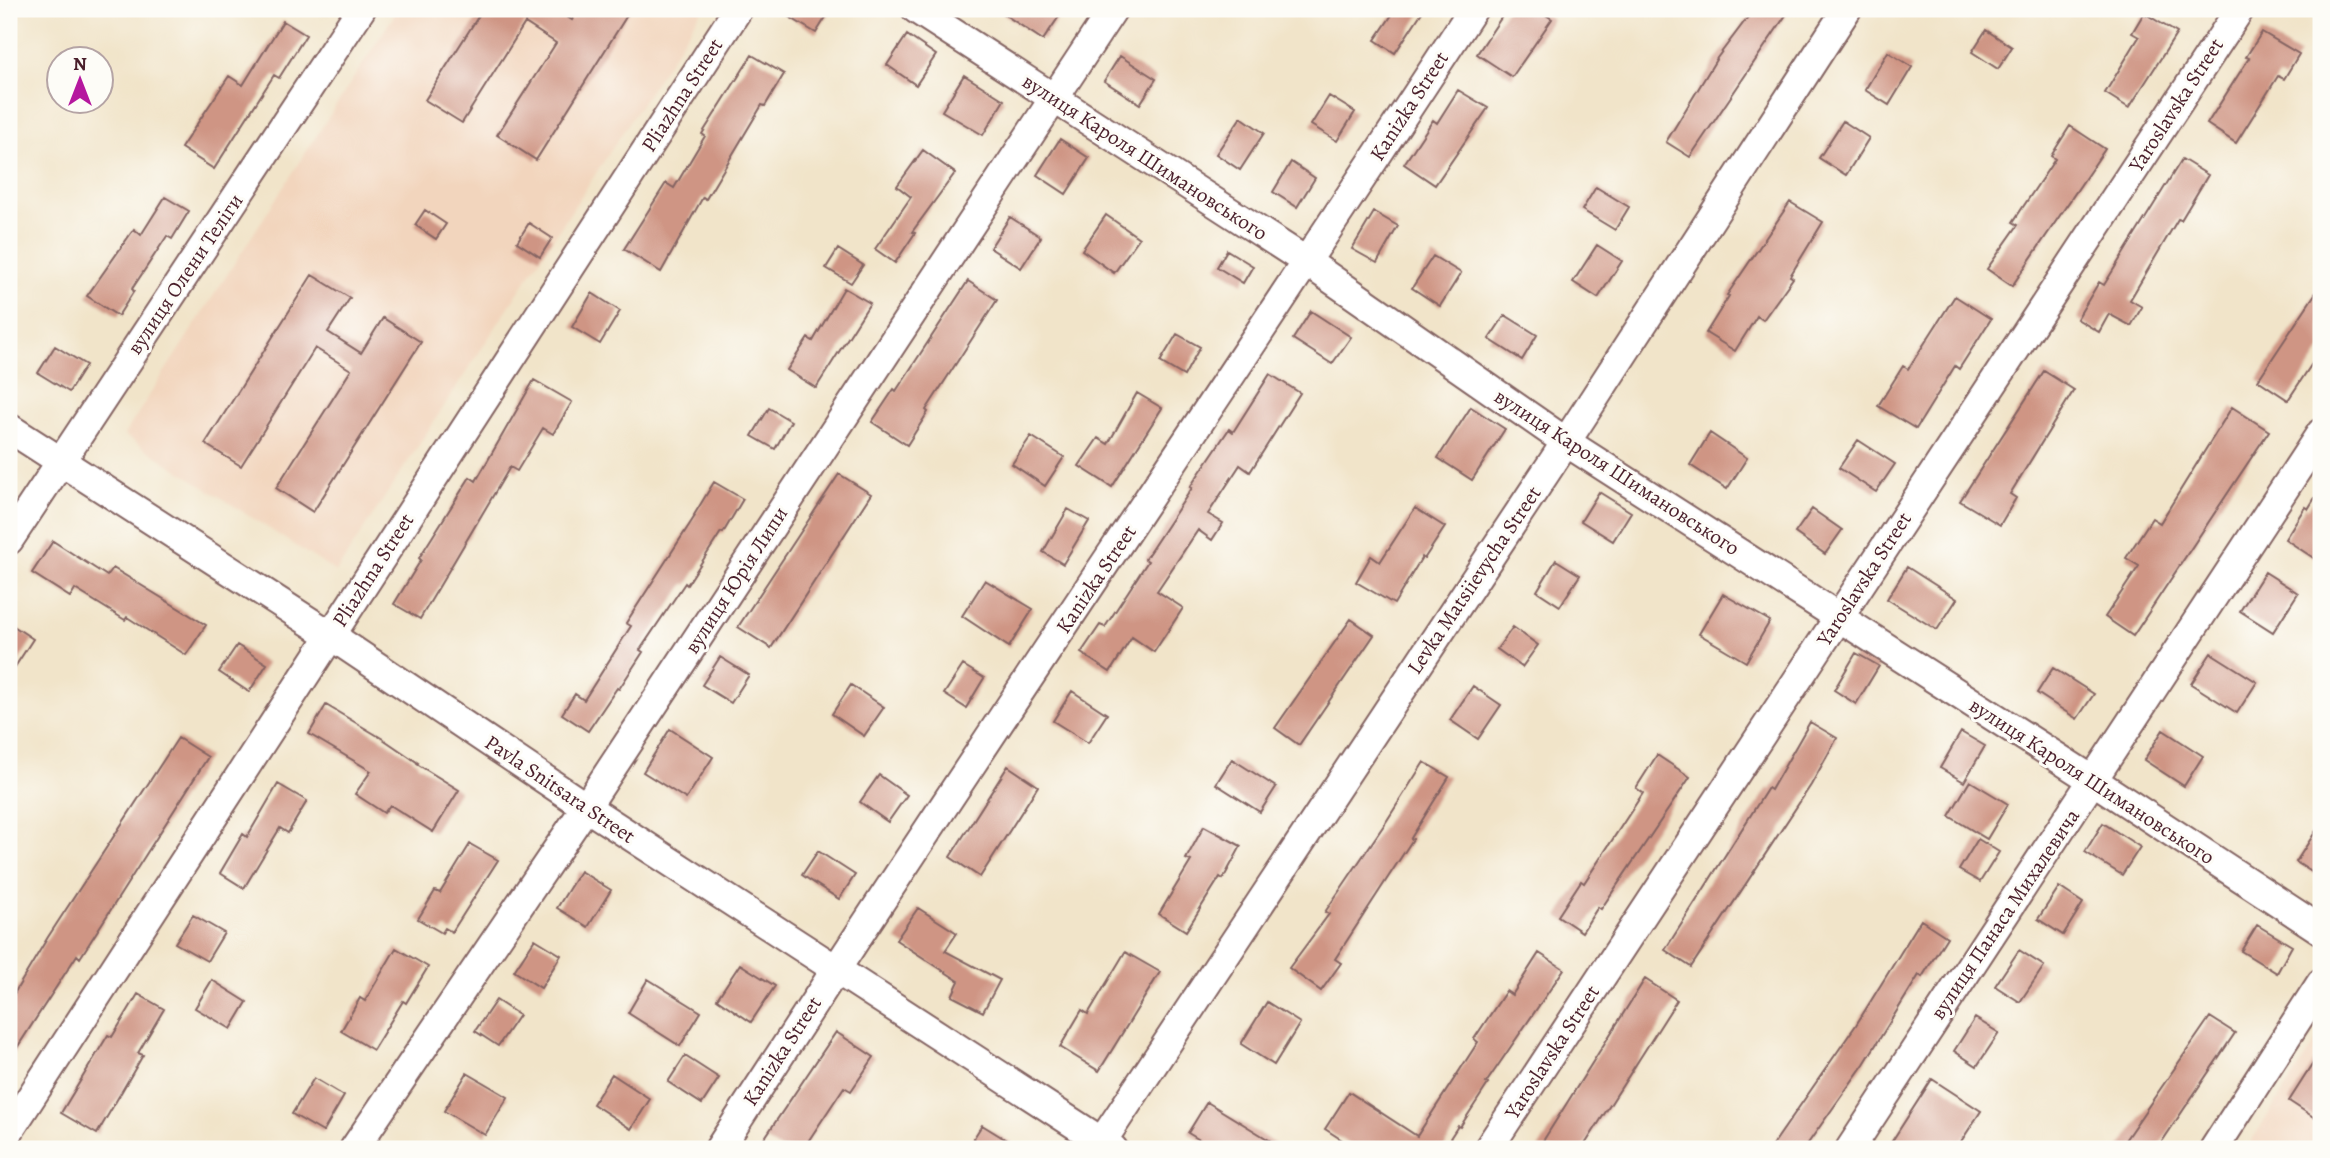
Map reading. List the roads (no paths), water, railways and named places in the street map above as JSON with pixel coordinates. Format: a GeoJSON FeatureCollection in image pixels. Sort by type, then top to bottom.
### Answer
{"type":"FeatureCollection","features":[{"type":"Feature","properties":{"kind":"street","name":"вулиця Олени Теліги"},"geometry":{"type":"LineString","coordinates":[[9,540],[361,9]]}},
{"type":"Feature","properties":{"kind":"street","name":"Pliazhna Street"},"geometry":{"type":"LineString","coordinates":[[9,1131],[738,9]]}},
{"type":"Feature","properties":{"kind":"street","name":"вулиця Кароля Шимановського"},"geometry":{"type":"LineString","coordinates":[[916,9],[1307,262],[1566,442],[2094,780],[2321,930]]}},
{"type":"Feature","properties":{"kind":"street","name":"вулиця Юрія Липи"},"geometry":{"type":"LineString","coordinates":[[354,1149],[586,807],[1113,9]]}},
{"type":"Feature","properties":{"kind":"street","name":"Kanizka Street"},"geometry":{"type":"LineString","coordinates":[[719,1149],[1473,9]]}},
{"type":"Feature","properties":{"kind":"street","name":"Levka Matsiievycha Street"},"geometry":{"type":"LineString","coordinates":[[1104,1147],[1847,9]]}},
{"type":"Feature","properties":{"kind":"street","name":"Yaroslavska Street"},"geometry":{"type":"LineString","coordinates":[[1488,1149],[2240,9]]}},
{"type":"Feature","properties":{"kind":"street","name":"Pavla Snitsara Street"},"geometry":{"type":"LineString","coordinates":[[9,428],[330,635],[586,807],[1104,1147]]}},
{"type":"Feature","properties":{"kind":"street","name":"вулиця Панаса Михалевича"},"geometry":{"type":"LineString","coordinates":[[1850,1149],[2321,433]]}},
{"type":"Feature","properties":{"kind":"street"},"geometry":{"type":"LineString","coordinates":[[2214,1149],[2321,983]]}}]}
